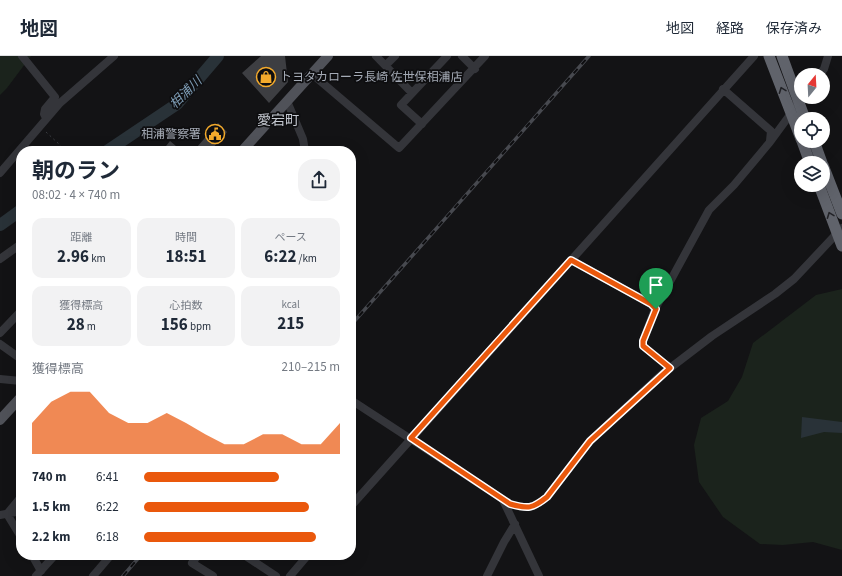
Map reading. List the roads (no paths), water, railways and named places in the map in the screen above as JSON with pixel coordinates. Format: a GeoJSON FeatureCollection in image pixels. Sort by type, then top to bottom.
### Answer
{"type":"FeatureCollection","features":[{"type":"Feature","properties":{"kind":"highway"},"geometry":{"type":"LineString","coordinates":[[769,56],[794,122]]}},
{"type":"Feature","properties":{"kind":"highway"},"geometry":{"type":"LineString","coordinates":[[782,56],[802,112]]}},
{"type":"Feature","properties":{"kind":"highway"},"geometry":{"type":"LineString","coordinates":[[830,182],[842,214]]}},
{"type":"Feature","properties":{"kind":"highway"},"geometry":{"type":"LineString","coordinates":[[822,192],[842,246]]}},
{"type":"Feature","properties":{"kind":"main road"},"geometry":{"type":"LineString","coordinates":[[246,146],[328,56]]}},
{"type":"Feature","properties":{"kind":"main road"},"geometry":{"type":"LineString","coordinates":[[0,420],[16,402]]}},
{"type":"Feature","properties":{"kind":"street"},"geometry":{"type":"LineString","coordinates":[[22,56],[55,96],[45,109],[44,114],[46,118]]}},
{"type":"Feature","properties":{"kind":"street"},"geometry":{"type":"LineString","coordinates":[[23,146],[60,103],[114,56]]}},
{"type":"Feature","properties":{"kind":"street"},"geometry":{"type":"LineString","coordinates":[[376,56],[412,93]]}},
{"type":"Feature","properties":{"kind":"street"},"geometry":{"type":"LineString","coordinates":[[386,66],[395,56]]}},
{"type":"Feature","properties":{"kind":"street"},"geometry":{"type":"LineString","coordinates":[[422,124],[402,105],[447,56]]}},
{"type":"Feature","properties":{"kind":"street"},"geometry":{"type":"LineString","coordinates":[[462,56],[475,69]]}},
{"type":"Feature","properties":{"kind":"street"},"geometry":{"type":"LineString","coordinates":[[312,74],[398,148],[475,69],[485,56]]}},
{"type":"Feature","properties":{"kind":"street"},"geometry":{"type":"LineString","coordinates":[[356,500],[754,56]]}},
{"type":"Feature","properties":{"kind":"street"},"geometry":{"type":"LineString","coordinates":[[824,68],[828,56]]}},
{"type":"Feature","properties":{"kind":"street"},"geometry":{"type":"LineString","coordinates":[[724,89],[771,132],[770,142]]}},
{"type":"Feature","properties":{"kind":"street"},"geometry":{"type":"LineString","coordinates":[[287,101],[303,139],[304,146]]}},
{"type":"Feature","properties":{"kind":"street"},"geometry":{"type":"LineString","coordinates":[[670,368],[643,346],[643,341],[656,309],[709,210],[734,185],[770,142],[798,104]]}},
{"type":"Feature","properties":{"kind":"street"},"geometry":{"type":"LineString","coordinates":[[0,173],[16,154]]}},
{"type":"Feature","properties":{"kind":"street"},"geometry":{"type":"LineString","coordinates":[[356,403],[502,497],[510,504],[527,508],[538,504],[547,497],[590,441],[670,368],[712,336],[775,294],[794,279],[842,228]]}},
{"type":"Feature","properties":{"kind":"street"},"geometry":{"type":"LineString","coordinates":[[0,259],[16,248]]}},
{"type":"Feature","properties":{"kind":"street"},"geometry":{"type":"LineString","coordinates":[[571,260],[651,304],[656,309]]}},
{"type":"Feature","properties":{"kind":"street"},"geometry":{"type":"LineString","coordinates":[[0,333],[16,316]]}},
{"type":"Feature","properties":{"kind":"street"},"geometry":{"type":"LineString","coordinates":[[0,344],[16,356]]}},
{"type":"Feature","properties":{"kind":"street"},"geometry":{"type":"LineString","coordinates":[[0,379],[16,381]]}},
{"type":"Feature","properties":{"kind":"street"},"geometry":{"type":"LineString","coordinates":[[502,497],[539,576]]}},
{"type":"Feature","properties":{"kind":"street"},"geometry":{"type":"LineString","coordinates":[[4,514],[16,502]]}},
{"type":"Feature","properties":{"kind":"street"},"geometry":{"type":"LineString","coordinates":[[4,514],[16,512]]}},
{"type":"Feature","properties":{"kind":"street"},"geometry":{"type":"LineString","coordinates":[[4,514],[16,530]]}},
{"type":"Feature","properties":{"kind":"street"},"geometry":{"type":"LineString","coordinates":[[487,576],[515,524]]}},
{"type":"Feature","properties":{"kind":"street"},"geometry":{"type":"LineString","coordinates":[[34,560],[40,574],[51,560]]}},
{"type":"Feature","properties":{"kind":"street"},"geometry":{"type":"LineString","coordinates":[[93,576],[107,560]]}},
{"type":"Feature","properties":{"kind":"street"},"geometry":{"type":"LineString","coordinates":[[194,560],[192,563],[213,576]]}},
{"type":"Feature","properties":{"kind":"street"},"geometry":{"type":"LineString","coordinates":[[252,560],[276,576]]}},
{"type":"Feature","properties":{"kind":"street"},"geometry":{"type":"LineString","coordinates":[[290,576],[304,560]]}},
{"type":"Feature","properties":{"kind":"waterway","name":"相浦川"},"geometry":{"type":"LineString","coordinates":[[114,146],[177,104],[218,56]]}},
{"type":"Feature","properties":{"kind":"waterway","name":"相浦川"},"geometry":{"type":"LineString","coordinates":[[0,225],[16,214]]}},
{"type":"Feature","properties":{"kind":"railway"},"geometry":{"type":"LineString","coordinates":[[356,319],[589,56]]}},
{"type":"Feature","properties":{"kind":"railway"},"geometry":{"type":"LineString","coordinates":[[123,576],[137,560]]}},
{"type":"Feature","properties":{"kind":"place","name":"トヨタカローラ長崎 佐世保相浦店"},"geometry":{"type":"Point","coordinates":[266,77]}},
{"type":"Feature","properties":{"kind":"place","name":"相浦警察署"},"geometry":{"type":"Point","coordinates":[215,134]}},
{"type":"Feature","properties":{"kind":"district","name":"愛宕町"},"geometry":{"type":"Point","coordinates":[278,120]}}]}
